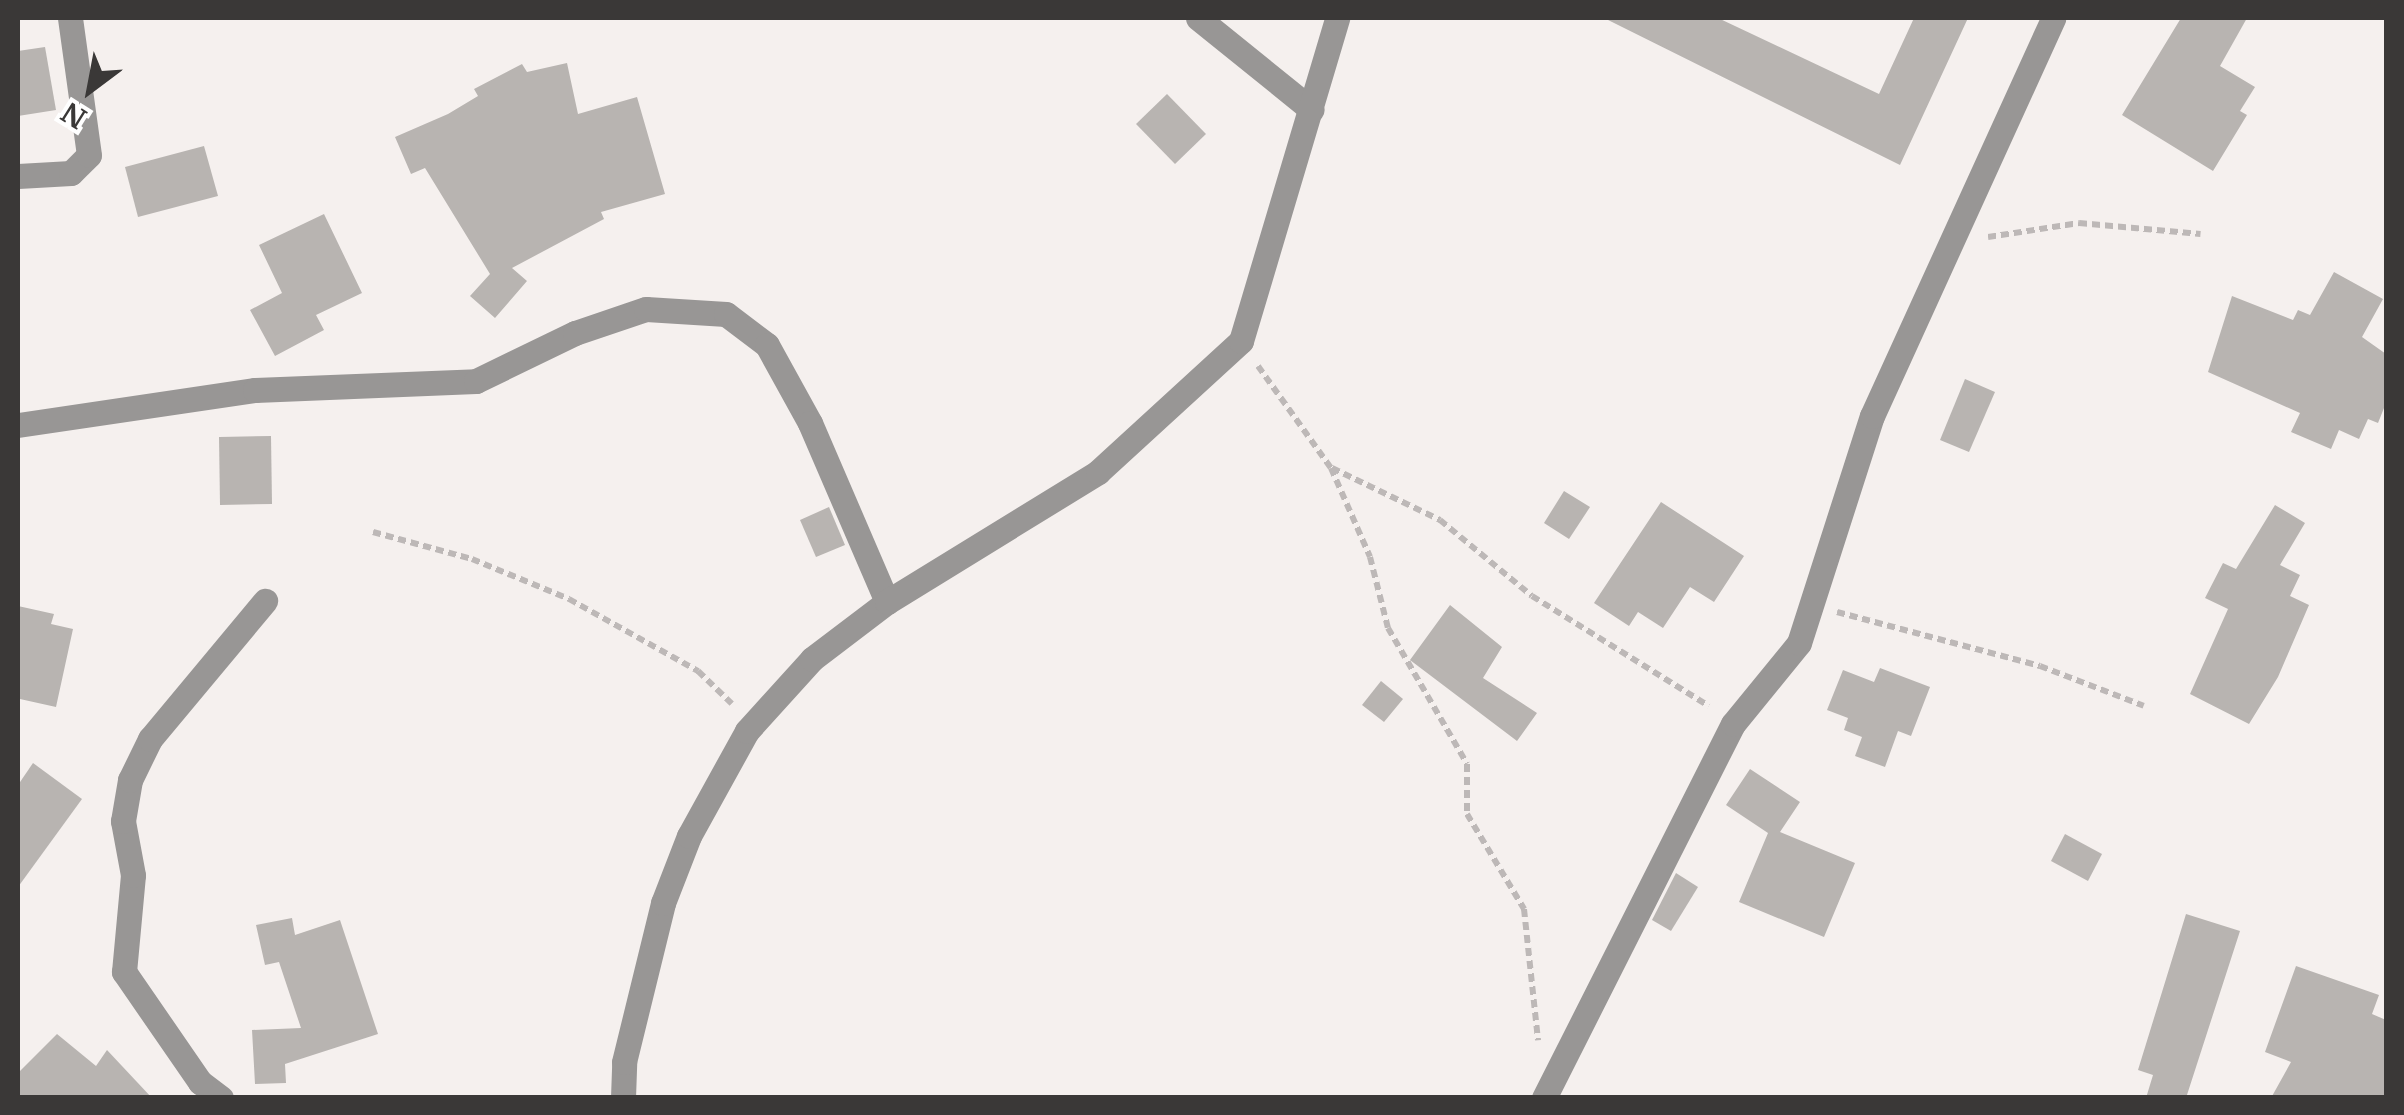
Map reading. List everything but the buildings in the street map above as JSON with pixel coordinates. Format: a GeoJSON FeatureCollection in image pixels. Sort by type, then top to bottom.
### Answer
{"type":"FeatureCollection","features":[{"type":"Feature","properties":{"kind":"street"},"geometry":{"type":"LineString","coordinates":[[18,176],[71,173],[89,155],[70,18]]}},
{"type":"Feature","properties":{"kind":"street"},"geometry":{"type":"LineString","coordinates":[[1198,18],[1312,110]]}},
{"type":"Feature","properties":{"kind":"street"},"geometry":{"type":"LineString","coordinates":[[624,1098],[624,1062],[663,903],[689,836],[748,731],[812,659],[887,602],[1098,472],[1241,341],[1337,18]]}},
{"type":"Feature","properties":{"kind":"street"},"geometry":{"type":"LineString","coordinates":[[1545,1094],[1733,724],[1799,643],[1806,607],[1872,416],[2053,18]]}},
{"type":"Feature","properties":{"kind":"street"},"geometry":{"type":"LineString","coordinates":[[18,425],[255,390],[476,381],[575,333],[646,309],[726,314],[768,345],[810,424],[887,602]]}},
{"type":"Feature","properties":{"kind":"street"},"geometry":{"type":"LineString","coordinates":[[221,1098],[200,1082],[124,972],[134,876],[123,821],[130,780],[150,739],[264,601]]}},
{"type":"Feature","properties":{"kind":"path"},"geometry":{"type":"LineString","coordinates":[[1953,245],[2055,223],[2144,225],[2202,234]]}},
{"type":"Feature","properties":{"kind":"path"},"geometry":{"type":"LineString","coordinates":[[1241,341],[1331,468],[1360,530],[1388,628],[1467,764],[1467,814],[1516,888],[1528,932],[1545,1094]]}},
{"type":"Feature","properties":{"kind":"path"},"geometry":{"type":"LineString","coordinates":[[1331,468],[1440,520],[1532,596],[1672,678],[1733,724]]}},
{"type":"Feature","properties":{"kind":"path"},"geometry":{"type":"LineString","coordinates":[[373,532],[472,560],[641,636],[716,686],[748,731]]}},
{"type":"Feature","properties":{"kind":"path"},"geometry":{"type":"LineString","coordinates":[[1806,607],[1951,639],[2144,706]]}}]}
